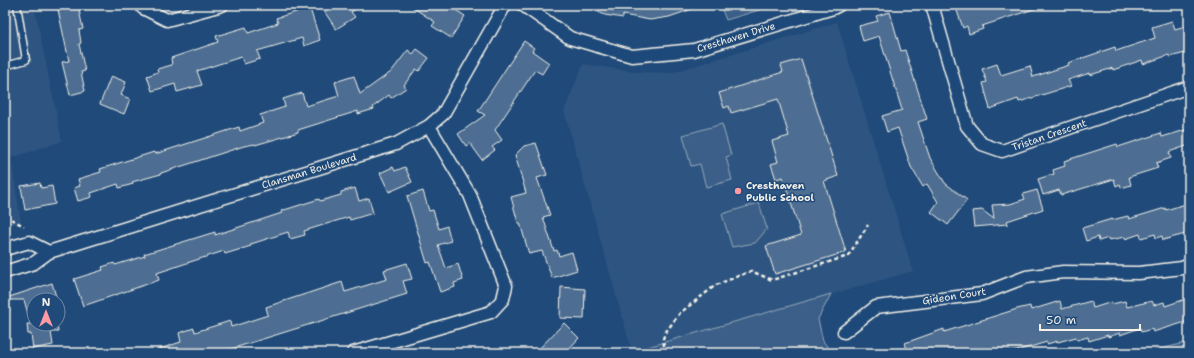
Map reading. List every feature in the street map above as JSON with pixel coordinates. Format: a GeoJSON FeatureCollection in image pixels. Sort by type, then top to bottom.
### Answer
{"type":"FeatureCollection","features":[{"type":"Feature","properties":{"kind":"street"},"geometry":{"type":"LineString","coordinates":[[143,5],[143,8],[167,20],[222,5]]}},
{"type":"Feature","properties":{"kind":"street","name":"Clansman Boulevard"},"geometry":{"type":"LineString","coordinates":[[5,272],[34,263],[49,252],[396,144],[429,126],[443,114],[505,5]]}},
{"type":"Feature","properties":{"kind":"street","name":"Cresthaven Drive"},"geometry":{"type":"LineString","coordinates":[[524,5],[570,38],[632,56],[694,50],[840,5]]}},
{"type":"Feature","properties":{"kind":"street","name":"Tristan Crescent"},"geometry":{"type":"LineString","coordinates":[[932,5],[967,126],[982,144],[1002,151],[1189,87]]}},
{"type":"Feature","properties":{"kind":"street"},"geometry":{"type":"LineString","coordinates":[[353,353],[491,312],[503,299],[506,286],[470,195],[429,126]]}},
{"type":"Feature","properties":{"kind":"street"},"geometry":{"type":"LineString","coordinates":[[5,249],[29,242],[49,252]]}},
{"type":"Feature","properties":{"kind":"street","name":"Gideon Court"},"geometry":{"type":"LineString","coordinates":[[844,332],[876,307],[982,294],[1026,277],[1063,272],[1139,273],[1189,266]]}},
{"type":"Feature","properties":{"kind":"lane"},"geometry":{"type":"LineString","coordinates":[[5,66],[26,60],[17,5]]}},
{"type":"Feature","properties":{"kind":"path"},"geometry":{"type":"LineString","coordinates":[[5,216],[24,226]]}},
{"type":"Feature","properties":{"kind":"path"},"geometry":{"type":"LineString","coordinates":[[665,353],[663,339],[665,333],[680,313],[716,285],[750,271],[772,280],[848,256],[868,225]]}},
{"type":"Feature","properties":{"kind":"shaded area"},"geometry":{"type":"Polygon","coordinates":[[[5,5],[34,5],[62,141],[11,158],[21,222],[5,227],[5,5]]]}},
{"type":"Feature","properties":{"kind":"shaded area"},"geometry":{"type":"Polygon","coordinates":[[[720,5],[776,5],[726,20],[720,5]]]}},
{"type":"Feature","properties":{"kind":"shaded area","name":"Cresthaven Public School"},"geometry":{"type":"Polygon","coordinates":[[[837,22],[913,271],[632,352],[564,111],[583,64],[638,72],[671,73],[837,22]]]}},
{"type":"Feature","properties":{"kind":"shaded area"},"geometry":{"type":"Polygon","coordinates":[[[722,124],[731,155],[726,157],[732,180],[706,187],[700,164],[691,166],[683,135],[722,124]]]}},
{"type":"Feature","properties":{"kind":"shaded area"},"geometry":{"type":"Polygon","coordinates":[[[759,203],[767,229],[755,243],[732,247],[722,214],[759,203]]]}},
{"type":"Feature","properties":{"kind":"shaded area"},"geometry":{"type":"Polygon","coordinates":[[[831,294],[818,319],[823,341],[832,353],[627,353],[831,294]]]}},
{"type":"Feature","properties":{"kind":"shaded area"},"geometry":{"type":"Polygon","coordinates":[[[1189,342],[1189,353],[1144,353],[1189,342]]]}},
{"type":"Feature","properties":{"kind":"building"},"geometry":{"type":"Polygon","coordinates":[[[57,5],[78,5],[83,29],[79,30],[81,43],[79,44],[85,71],[81,72],[85,91],[70,95],[62,62],[69,61],[57,5]]]}},
{"type":"Feature","properties":{"kind":"building"},"geometry":{"type":"Polygon","coordinates":[[[320,5],[362,5],[351,12],[355,17],[336,29],[320,5]]]}},
{"type":"Feature","properties":{"kind":"building"},"geometry":{"type":"Polygon","coordinates":[[[409,5],[448,5],[465,16],[451,38],[432,26],[435,22],[409,5]]]}},
{"type":"Feature","properties":{"kind":"building"},"geometry":{"type":"Polygon","coordinates":[[[590,5],[698,5],[698,7],[669,17],[650,20],[623,15],[623,18],[605,15],[596,11],[596,9],[590,5]]]}},
{"type":"Feature","properties":{"kind":"building"},"geometry":{"type":"Polygon","coordinates":[[[955,5],[1040,5],[1040,7],[982,26],[983,29],[969,34],[967,26],[963,28],[955,5]]]}},
{"type":"Feature","properties":{"kind":"building"},"geometry":{"type":"Polygon","coordinates":[[[310,9],[320,40],[304,46],[302,38],[257,51],[260,59],[244,64],[241,57],[197,71],[202,85],[177,92],[175,84],[152,91],[147,76],[158,72],[157,69],[172,65],[171,58],[218,42],[216,36],[246,27],[248,33],[278,23],[276,18],[310,9]]]}},
{"type":"Feature","properties":{"kind":"building"},"geometry":{"type":"Polygon","coordinates":[[[890,12],[901,51],[905,50],[927,119],[918,122],[930,158],[945,183],[967,200],[948,225],[931,212],[938,202],[927,184],[923,187],[911,167],[898,128],[887,132],[882,116],[902,110],[879,36],[863,41],[859,26],[878,21],[876,16],[890,12]]]}},
{"type":"Feature","properties":{"kind":"building"},"geometry":{"type":"Polygon","coordinates":[[[1172,21],[1175,29],[1189,25],[1189,52],[1170,57],[1169,55],[1143,64],[1142,60],[1113,70],[1113,68],[1090,75],[1090,73],[1068,80],[1071,86],[1019,102],[1018,99],[990,109],[983,83],[987,82],[982,69],[997,64],[1001,75],[1030,66],[1033,77],[1115,47],[1116,51],[1155,38],[1152,27],[1172,21]]]}},
{"type":"Feature","properties":{"kind":"building"},"geometry":{"type":"Polygon","coordinates":[[[524,41],[534,48],[532,51],[549,63],[542,74],[535,70],[495,130],[502,140],[492,147],[495,150],[482,160],[470,143],[466,146],[458,134],[485,115],[478,111],[524,41]]]}},
{"type":"Feature","properties":{"kind":"building"},"geometry":{"type":"Polygon","coordinates":[[[417,49],[429,58],[419,71],[416,69],[404,85],[406,88],[391,98],[389,95],[373,107],[374,109],[358,114],[358,111],[298,130],[298,132],[286,136],[255,145],[244,146],[161,174],[132,182],[133,184],[119,188],[118,184],[91,193],[92,197],[78,201],[74,188],[80,186],[78,179],[101,172],[100,169],[154,152],[155,154],[239,127],[240,131],[263,123],[260,115],[285,107],[283,99],[302,93],[306,106],[339,96],[335,82],[354,76],[360,94],[391,72],[408,50],[413,54],[417,49]]]}},
{"type":"Feature","properties":{"kind":"building"},"geometry":{"type":"Polygon","coordinates":[[[801,59],[838,176],[824,181],[846,252],[775,274],[766,246],[801,235],[783,177],[776,179],[771,164],[778,162],[772,141],[789,136],[778,99],[731,113],[729,106],[724,108],[719,93],[783,72],[781,65],[801,59]]]}},
{"type":"Feature","properties":{"kind":"building"},"geometry":{"type":"Polygon","coordinates":[[[111,76],[126,82],[121,95],[130,99],[124,114],[100,104],[111,76]]]}},
{"type":"Feature","properties":{"kind":"building"},"geometry":{"type":"Polygon","coordinates":[[[1189,129],[1189,145],[1169,152],[1171,158],[1156,163],[1158,168],[1129,177],[1131,185],[1121,188],[1120,184],[1116,186],[1114,179],[1061,195],[1059,190],[1043,195],[1038,179],[1054,174],[1053,170],[1065,166],[1064,161],[1117,144],[1118,147],[1161,133],[1162,137],[1189,129]]]}},
{"type":"Feature","properties":{"kind":"building"},"geometry":{"type":"Polygon","coordinates":[[[536,143],[547,175],[537,178],[550,215],[543,217],[554,251],[557,250],[559,256],[572,252],[577,270],[552,278],[542,251],[529,254],[511,197],[526,193],[515,155],[524,146],[536,143]]]}},
{"type":"Feature","properties":{"kind":"building"},"geometry":{"type":"Polygon","coordinates":[[[393,167],[395,171],[405,167],[412,182],[389,192],[380,173],[393,167]]]}},
{"type":"Feature","properties":{"kind":"building"},"geometry":{"type":"Polygon","coordinates":[[[40,183],[41,188],[52,186],[55,204],[25,210],[21,186],[40,183]]]}},
{"type":"Feature","properties":{"kind":"building"},"geometry":{"type":"Polygon","coordinates":[[[355,188],[359,201],[369,198],[373,213],[350,220],[349,217],[304,231],[305,235],[290,239],[288,232],[225,254],[224,251],[157,273],[159,280],[83,306],[74,279],[103,270],[102,267],[114,263],[115,265],[145,256],[144,254],[215,232],[215,235],[282,213],[281,211],[319,199],[320,201],[341,195],[341,192],[355,188]]]}},
{"type":"Feature","properties":{"kind":"building"},"geometry":{"type":"Polygon","coordinates":[[[1037,190],[1043,209],[1007,221],[1008,224],[974,227],[972,211],[982,210],[994,219],[992,205],[1010,204],[1025,199],[1023,194],[1037,190]]]}},
{"type":"Feature","properties":{"kind":"building"},"geometry":{"type":"Polygon","coordinates":[[[423,191],[429,211],[433,210],[439,229],[447,226],[451,241],[438,245],[446,268],[458,264],[463,280],[454,283],[455,287],[440,292],[430,262],[427,263],[407,196],[423,191]]]}},
{"type":"Feature","properties":{"kind":"building"},"geometry":{"type":"Polygon","coordinates":[[[1189,203],[1189,233],[1163,240],[1162,236],[1156,238],[1155,234],[1141,238],[1140,234],[1125,239],[1125,237],[1109,240],[1108,238],[1099,241],[1098,237],[1086,241],[1082,228],[1112,219],[1128,216],[1129,219],[1165,208],[1166,210],[1189,203]]]}},
{"type":"Feature","properties":{"kind":"building"},"geometry":{"type":"Polygon","coordinates":[[[407,263],[412,279],[403,281],[407,294],[218,353],[153,353],[153,351],[181,342],[179,333],[194,328],[195,332],[230,321],[231,327],[268,315],[266,307],[342,282],[345,292],[387,279],[384,270],[407,263]]]}},
{"type":"Feature","properties":{"kind":"building"},"geometry":{"type":"Polygon","coordinates":[[[52,283],[55,292],[26,292],[26,307],[24,300],[6,300],[6,298],[52,283]]]}},
{"type":"Feature","properties":{"kind":"building"},"geometry":{"type":"Polygon","coordinates":[[[561,287],[585,289],[584,319],[560,318],[561,287]]]}},
{"type":"Feature","properties":{"kind":"building"},"geometry":{"type":"Polygon","coordinates":[[[1189,298],[1189,321],[1153,332],[1152,329],[1141,332],[1140,328],[1120,335],[1120,333],[1108,337],[1108,335],[1089,341],[1088,337],[1077,340],[1076,337],[1047,344],[1047,342],[1010,353],[908,353],[905,343],[944,329],[944,332],[1017,309],[1030,306],[1031,310],[1060,301],[1062,309],[1091,301],[1093,308],[1112,302],[1112,304],[1125,301],[1127,307],[1152,301],[1154,305],[1164,302],[1165,306],[1189,298]]]}},
{"type":"Feature","properties":{"kind":"building"},"geometry":{"type":"Polygon","coordinates":[[[564,323],[579,338],[565,353],[535,353],[564,323]]]}},
{"type":"Feature","properties":{"kind":"building"},"geometry":{"type":"Polygon","coordinates":[[[28,332],[51,332],[53,345],[33,349],[31,334],[28,334],[28,332]]]}},
{"type":"Feature","properties":{"kind":"place","name":"Cresthaven Public School"},"geometry":{"type":"Point","coordinates":[738,191]}}]}
